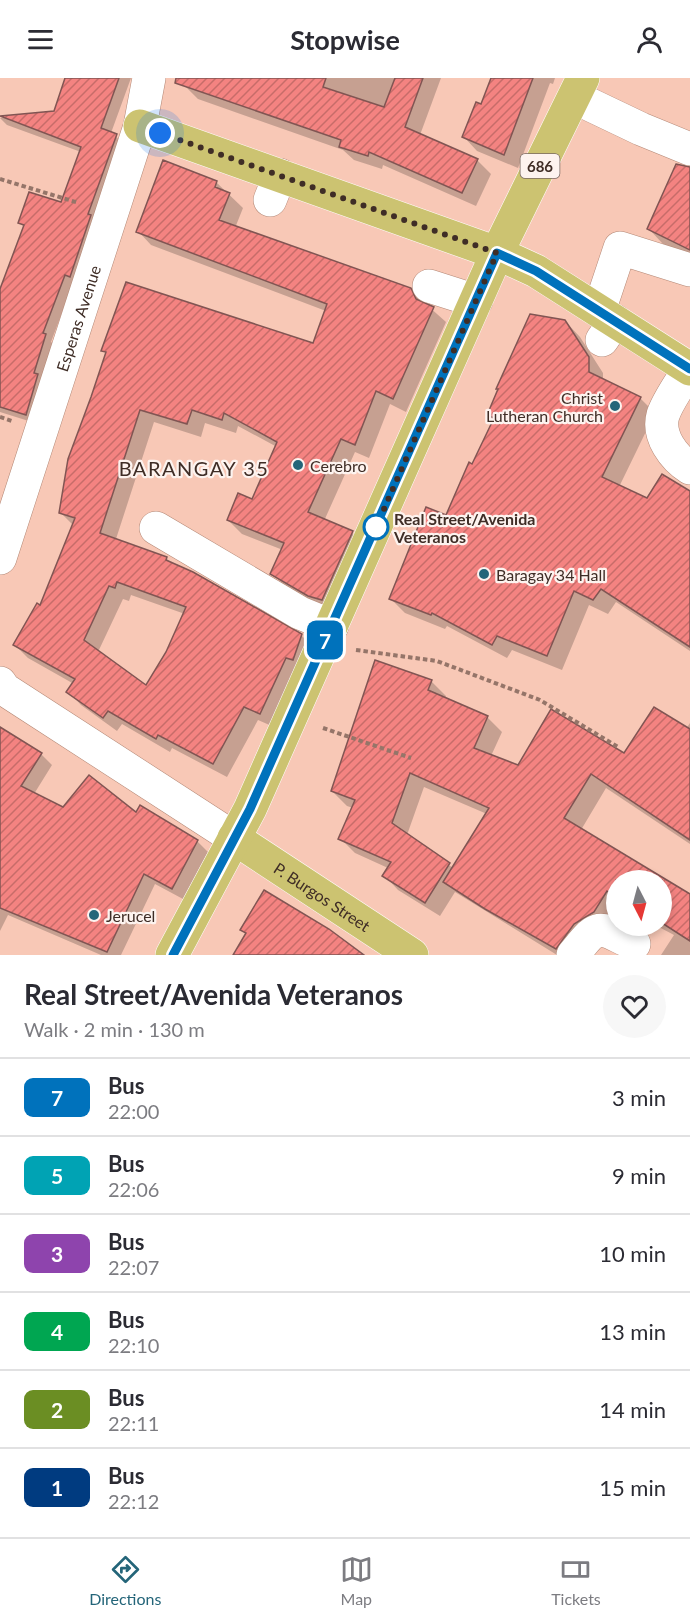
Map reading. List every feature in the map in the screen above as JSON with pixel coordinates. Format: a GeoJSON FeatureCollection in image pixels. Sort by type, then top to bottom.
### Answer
{"type":"FeatureCollection","features":[{"type":"Feature","properties":{"kind":"main road","name":"686"},"geometry":{"type":"LineString","coordinates":[[172,955],[250,809],[497,253],[578,88]]}},
{"type":"Feature","properties":{"kind":"main road"},"geometry":{"type":"LineString","coordinates":[[140,126],[275,188],[497,253],[536,271],[605,324],[690,369]]}},
{"type":"Feature","properties":{"kind":"main road","name":"P. Burgos Street"},"geometry":{"type":"LineString","coordinates":[[234,838],[411,955]]}},
{"type":"Feature","properties":{"kind":"street","name":"Esperas Avenue"},"geometry":{"type":"LineString","coordinates":[[0,558],[140,126],[149,78]]}},
{"type":"Feature","properties":{"kind":"street"},"geometry":{"type":"LineString","coordinates":[[578,88],[641,129],[690,149]]}},
{"type":"Feature","properties":{"kind":"street"},"geometry":{"type":"LineString","coordinates":[[605,324],[620,248],[690,270]]}},
{"type":"Feature","properties":{"kind":"street"},"geometry":{"type":"LineString","coordinates":[[429,286],[476,301]]}},
{"type":"Feature","properties":{"kind":"street"},"geometry":{"type":"LineString","coordinates":[[690,369],[662,417],[664,435],[670,449],[680,461],[690,468]]}},
{"type":"Feature","properties":{"kind":"street"},"geometry":{"type":"LineString","coordinates":[[156,528],[300,613],[327,636]]}},
{"type":"Feature","properties":{"kind":"street"},"geometry":{"type":"LineString","coordinates":[[1,686],[234,838]]}},
{"type":"Feature","properties":{"kind":"street"},"geometry":{"type":"LineString","coordinates":[[573,955],[597,929],[604,929],[634,944]]}},
{"type":"Feature","properties":{"kind":"path"},"geometry":{"type":"LineString","coordinates":[[0,179],[112,213]]}},
{"type":"Feature","properties":{"kind":"path"},"geometry":{"type":"LineString","coordinates":[[327,636],[437,661],[540,700],[618,747]]}},
{"type":"Feature","properties":{"kind":"path"},"geometry":{"type":"LineString","coordinates":[[291,717],[411,758]]}},
{"type":"Feature","properties":{"kind":"building"},"geometry":{"type":"Polygon","coordinates":[[[65,78],[119,78],[101,128],[117,134],[88,214],[91,215],[70,277],[65,275],[43,333],[46,334],[34,373],[38,374],[26,415],[0,407],[0,289],[24,225],[18,223],[29,192],[61,202],[81,147],[0,116],[54,111],[65,78]]]}},
{"type":"Feature","properties":{"kind":"building"},"geometry":{"type":"Polygon","coordinates":[[[176,78],[326,78],[323,87],[384,107],[395,78],[423,78],[405,127],[478,159],[462,193],[369,152],[368,156],[339,147],[341,140],[175,83],[176,78]]]}},
{"type":"Feature","properties":{"kind":"building"},"geometry":{"type":"Polygon","coordinates":[[[491,78],[533,78],[504,155],[462,137],[476,102],[481,104],[491,78]]]}},
{"type":"Feature","properties":{"kind":"building"},"geometry":{"type":"Polygon","coordinates":[[[163,160],[217,181],[215,187],[230,193],[219,220],[411,288],[416,299],[434,307],[393,399],[376,391],[355,445],[341,439],[308,512],[353,531],[322,600],[308,596],[270,574],[284,543],[227,520],[238,493],[252,499],[277,442],[224,413],[222,420],[192,410],[187,424],[140,410],[100,533],[167,557],[166,560],[193,572],[302,634],[293,660],[286,658],[260,714],[244,707],[213,764],[158,735],[156,739],[108,711],[103,718],[66,692],[75,679],[13,645],[37,603],[40,605],[75,518],[59,513],[68,459],[106,352],[101,351],[126,282],[313,343],[327,304],[136,232],[163,160]],[[117,582],[115,588],[109,586],[84,640],[146,685],[166,652],[186,607],[117,582]]]}},
{"type":"Feature","properties":{"kind":"building"},"geometry":{"type":"Polygon","coordinates":[[[676,164],[690,167],[690,250],[647,229],[676,164]]]}},
{"type":"Feature","properties":{"kind":"building"},"geometry":{"type":"Polygon","coordinates":[[[530,314],[565,320],[589,357],[589,372],[641,397],[602,477],[647,498],[662,474],[690,491],[690,647],[601,589],[593,600],[574,591],[547,656],[497,636],[492,645],[432,613],[431,615],[389,599],[426,507],[446,515],[469,462],[472,464],[494,418],[487,415],[498,389],[496,389],[530,314]]]}},
{"type":"Feature","properties":{"kind":"building"},"geometry":{"type":"Polygon","coordinates":[[[375,660],[432,680],[428,690],[488,716],[474,748],[518,765],[551,709],[624,753],[654,707],[690,729],[690,840],[591,774],[564,818],[650,870],[606,870],[606,893],[594,912],[574,924],[556,949],[485,909],[443,882],[489,808],[410,773],[392,823],[450,863],[425,903],[382,876],[391,862],[338,839],[355,800],[331,791],[375,660]]]}},
{"type":"Feature","properties":{"kind":"building"},"geometry":{"type":"Polygon","coordinates":[[[0,727],[42,753],[21,786],[63,807],[89,775],[136,812],[140,805],[198,840],[172,889],[144,874],[107,952],[0,908],[0,727]]]}},
{"type":"Feature","properties":{"kind":"building"},"geometry":{"type":"Polygon","coordinates":[[[672,883],[690,894],[690,941],[672,929],[672,883]]]}},
{"type":"Feature","properties":{"kind":"building"},"geometry":{"type":"Polygon","coordinates":[[[264,890],[329,929],[364,955],[233,955],[246,933],[240,930],[264,890]]]}},
{"type":"Feature","properties":{"kind":"bus line","name":"7"},"geometry":{"type":"LineString","coordinates":[[173,955],[250,809],[497,253],[536,271],[690,369]]}},
{"type":"Feature","properties":{"kind":"place","name":"Christ Lutheran Church"},"geometry":{"type":"Point","coordinates":[615,406]}},
{"type":"Feature","properties":{"kind":"place","name":"Cerebro"},"geometry":{"type":"Point","coordinates":[298,465]}},
{"type":"Feature","properties":{"kind":"place","name":"Real Street/Avenida Veteranos"},"geometry":{"type":"Point","coordinates":[376,527]}},
{"type":"Feature","properties":{"kind":"place","name":"Baragay 34 Hall"},"geometry":{"type":"Point","coordinates":[484,574]}},
{"type":"Feature","properties":{"kind":"place","name":"Jerucel"},"geometry":{"type":"Point","coordinates":[94,915]}},
{"type":"Feature","properties":{"kind":"district","name":"BARANGAY 35"},"geometry":{"type":"Point","coordinates":[194,468]}},
{"type":"Feature","properties":{"kind":"route"},"geometry":{"type":"LineString","coordinates":[[160,133],[497,253],[376,527]]}}]}
